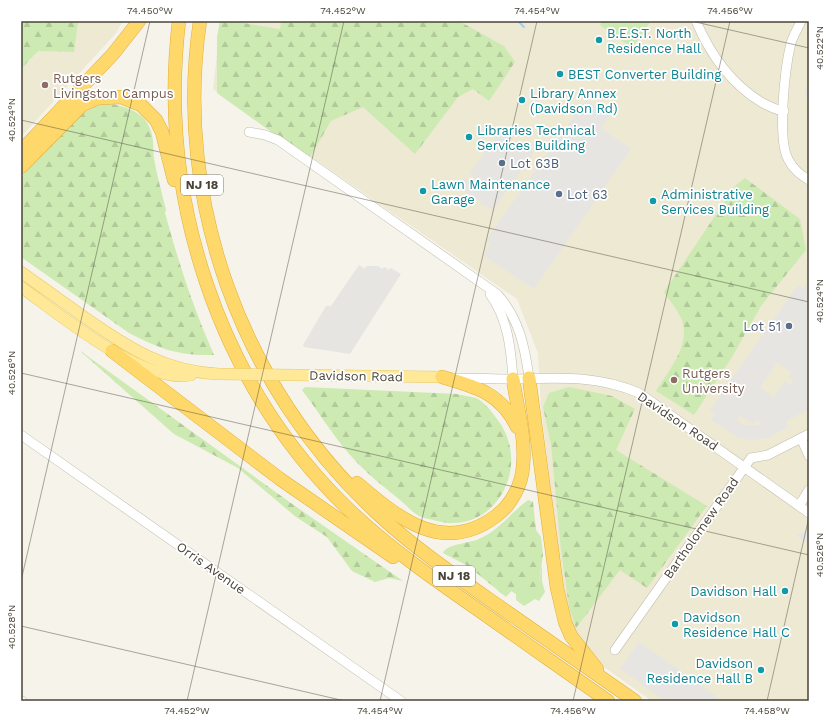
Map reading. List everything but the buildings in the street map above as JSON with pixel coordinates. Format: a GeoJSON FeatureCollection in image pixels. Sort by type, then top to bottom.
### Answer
{"type":"FeatureCollection","features":[{"type":"Feature","properties":{"kind":"highway"},"geometry":{"type":"LineString","coordinates":[[21,151],[113,54],[139,21]]}},
{"type":"Feature","properties":{"kind":"highway","name":"NJ 18"},"geometry":{"type":"LineString","coordinates":[[179,21],[175,74],[175,113],[177,151],[184,199],[198,261],[222,326],[245,372],[264,405],[293,446],[321,480],[369,528],[420,569],[608,701]]}},
{"type":"Feature","properties":{"kind":"highway","name":"NJ 18"},"geometry":{"type":"LineString","coordinates":[[200,21],[195,77],[194,118],[202,190],[212,238],[226,286],[241,323],[265,371],[298,423],[319,452],[345,482],[408,541],[448,571],[635,701]]}},
{"type":"Feature","properties":{"kind":"highway"},"geometry":{"type":"LineString","coordinates":[[21,167],[82,105],[98,98],[121,97],[141,104],[156,120],[162,132],[176,189],[184,199]]}},
{"type":"Feature","properties":{"kind":"highway"},"geometry":{"type":"LineString","coordinates":[[112,351],[325,511],[446,594],[515,636]]}},
{"type":"Feature","properties":{"kind":"highway"},"geometry":{"type":"LineString","coordinates":[[442,377],[482,390],[496,399],[514,420],[521,437]]}},
{"type":"Feature","properties":{"kind":"highway"},"geometry":{"type":"LineString","coordinates":[[529,378],[557,588],[565,622],[577,645],[598,669],[635,701]]}},
{"type":"Feature","properties":{"kind":"highway"},"geometry":{"type":"LineString","coordinates":[[298,423],[349,476],[385,505],[411,523],[431,532],[441,533],[469,531],[487,523],[500,513],[512,499],[520,482],[523,468],[521,437],[513,379]]}},
{"type":"Feature","properties":{"kind":"main road","name":"Davidson Road"},"geometry":{"type":"LineString","coordinates":[[21,272],[130,348],[158,362],[199,373],[442,377]]}},
{"type":"Feature","properties":{"kind":"main road","name":"Davidson Road"},"geometry":{"type":"LineString","coordinates":[[21,287],[112,351],[142,366],[162,372],[185,376],[199,373]]}},
{"type":"Feature","properties":{"kind":"street"},"geometry":{"type":"LineString","coordinates":[[696,21],[712,54],[731,77],[758,100],[776,110],[784,111]]}},
{"type":"Feature","properties":{"kind":"street"},"geometry":{"type":"LineString","coordinates":[[801,21],[791,42],[784,111],[784,143],[787,158],[793,168],[809,180]]}},
{"type":"Feature","properties":{"kind":"street"},"geometry":{"type":"LineString","coordinates":[[249,132],[265,134],[278,140],[486,288],[497,294],[512,314],[521,336],[526,353],[529,378]]}},
{"type":"Feature","properties":{"kind":"street"},"geometry":{"type":"LineString","coordinates":[[486,288],[499,307],[508,333],[513,379]]}},
{"type":"Feature","properties":{"kind":"street","name":"Davidson Road"},"geometry":{"type":"LineString","coordinates":[[442,377],[513,379],[579,378],[610,382],[627,388],[639,393],[809,513]]}},
{"type":"Feature","properties":{"kind":"street","name":"Orris Avenue"},"geometry":{"type":"LineString","coordinates":[[21,435],[401,701]]}},
{"type":"Feature","properties":{"kind":"street"},"geometry":{"type":"LineString","coordinates":[[805,436],[809,456]]}},
{"type":"Feature","properties":{"kind":"street","name":"Bartholomew Road"},"geometry":{"type":"LineString","coordinates":[[615,650],[751,458],[768,455],[805,436]]}},
{"type":"Feature","properties":{"kind":"street"},"geometry":{"type":"LineString","coordinates":[[799,506],[809,490]]}},
{"type":"Feature","properties":{"kind":"shaded area","name":"Rutgers Livingston Campus"},"geometry":{"type":"Polygon","coordinates":[[[21,21],[123,21],[116,33],[21,137],[21,21]]]}},
{"type":"Feature","properties":{"kind":"shaded area","name":"Rutgers University"},"geometry":{"type":"Polygon","coordinates":[[[221,21],[809,21],[809,701],[652,701],[604,667],[584,645],[572,624],[567,606],[557,541],[541,407],[538,353],[517,299],[213,89],[221,21]]]}},
{"type":"Feature","properties":{"kind":"shaded area"},"geometry":{"type":"Polygon","coordinates":[[[809,76],[809,98],[804,97],[809,76]]]}},
{"type":"Feature","properties":{"kind":"shaded area","name":"Lot 63"},"geometry":{"type":"Polygon","coordinates":[[[586,99],[610,116],[601,128],[631,149],[534,289],[483,255],[490,244],[486,240],[586,99]]]}},
{"type":"Feature","properties":{"kind":"shaded area","name":"Lot 63B"},"geometry":{"type":"Polygon","coordinates":[[[501,129],[513,137],[511,141],[515,143],[516,141],[534,153],[493,210],[481,204],[481,202],[470,196],[460,187],[465,179],[470,182],[474,176],[470,173],[501,129]]]}},
{"type":"Feature","properties":{"kind":"shaded area"},"geometry":{"type":"Polygon","coordinates":[[[359,265],[365,269],[366,266],[378,266],[382,269],[385,267],[388,270],[391,268],[401,274],[350,354],[304,347],[303,345],[326,306],[331,306],[359,265]]]}},
{"type":"Feature","properties":{"kind":"shaded area","name":"Lot 51"},"geometry":{"type":"Polygon","coordinates":[[[806,284],[809,286],[809,416],[806,411],[786,421],[788,427],[767,438],[751,440],[737,437],[711,420],[715,415],[709,411],[798,285],[803,288],[806,284]],[[777,363],[760,387],[774,397],[785,381],[790,385],[793,380],[789,377],[791,372],[777,363]],[[740,416],[737,421],[744,425],[753,426],[762,424],[757,420],[753,424],[740,416]]]}},
{"type":"Feature","properties":{"kind":"shaded area"},"geometry":{"type":"Polygon","coordinates":[[[809,529],[809,545],[796,535],[809,529]]]}},
{"type":"Feature","properties":{"kind":"shaded area"},"geometry":{"type":"Polygon","coordinates":[[[639,642],[723,701],[666,701],[620,669],[639,642]]]}},
{"type":"Feature","properties":{"kind":"green space"},"geometry":{"type":"Polygon","coordinates":[[[21,21],[75,21],[78,23],[74,52],[38,51],[21,69],[21,21]]]}},
{"type":"Feature","properties":{"kind":"green space"},"geometry":{"type":"Polygon","coordinates":[[[220,21],[241,21],[244,23],[280,29],[281,21],[459,21],[504,46],[515,62],[489,101],[473,89],[458,97],[415,154],[363,107],[331,121],[309,159],[217,93],[217,37],[220,21]]]}},
{"type":"Feature","properties":{"kind":"green space"},"geometry":{"type":"Polygon","coordinates":[[[600,21],[651,21],[632,48],[600,25],[602,22],[600,21]]]}},
{"type":"Feature","properties":{"kind":"green space"},"geometry":{"type":"Polygon","coordinates":[[[104,103],[126,107],[139,114],[148,124],[152,134],[154,159],[170,232],[193,302],[214,355],[180,353],[160,347],[129,333],[21,257],[21,177],[82,113],[104,103]]]}},
{"type":"Feature","properties":{"kind":"green space"},"geometry":{"type":"Polygon","coordinates":[[[745,178],[800,219],[806,250],[761,306],[732,357],[694,415],[656,391],[673,366],[684,337],[684,328],[681,318],[664,292],[735,186],[745,178]]]}},
{"type":"Feature","properties":{"kind":"green space"},"geometry":{"type":"Polygon","coordinates":[[[79,350],[295,506],[403,581],[389,578],[375,582],[352,571],[327,537],[296,517],[238,468],[174,434],[79,350]]]}},
{"type":"Feature","properties":{"kind":"green space"},"geometry":{"type":"Polygon","coordinates":[[[305,387],[457,394],[478,399],[497,419],[507,438],[511,457],[509,477],[502,494],[490,509],[474,519],[455,523],[433,520],[419,516],[375,479],[351,456],[302,390],[305,387]]]}},
{"type":"Feature","properties":{"kind":"green space"},"geometry":{"type":"Polygon","coordinates":[[[569,387],[612,396],[635,409],[616,450],[707,506],[647,588],[620,570],[576,628],[569,607],[561,550],[551,445],[543,407],[549,393],[569,387]]]}},
{"type":"Feature","properties":{"kind":"green space"},"geometry":{"type":"Polygon","coordinates":[[[528,500],[533,502],[536,530],[541,537],[543,555],[539,581],[535,587],[527,590],[517,585],[506,597],[468,566],[443,553],[449,548],[479,539],[493,531],[528,500]]]}},
{"type":"Feature","properties":{"kind":"green space"},"geometry":{"type":"Polygon","coordinates":[[[542,564],[542,581],[545,592],[539,601],[535,599],[524,606],[516,600],[516,594],[511,591],[517,585],[539,581],[542,564]]]}},
{"type":"Feature","properties":{"kind":"waterway"},"geometry":{"type":"LineString","coordinates":[[518,21],[524,27]]}},
{"type":"Feature","properties":{"kind":"place","name":"B.E.S.T. North Residence Hall"},"geometry":{"type":"Point","coordinates":[599,40]}},
{"type":"Feature","properties":{"kind":"place","name":"BEST Converter Building"},"geometry":{"type":"Point","coordinates":[560,74]}},
{"type":"Feature","properties":{"kind":"place","name":"Rutgers Livingston Campus"},"geometry":{"type":"Point","coordinates":[45,85]}},
{"type":"Feature","properties":{"kind":"place","name":"Library Annex (Davidson Rd)"},"geometry":{"type":"Point","coordinates":[522,100]}},
{"type":"Feature","properties":{"kind":"place","name":"Libraries Technical Services Building"},"geometry":{"type":"Point","coordinates":[469,137]}},
{"type":"Feature","properties":{"kind":"place","name":"Lot 63B"},"geometry":{"type":"Point","coordinates":[502,163]}},
{"type":"Feature","properties":{"kind":"place","name":"Lawn Maintenance Garage"},"geometry":{"type":"Point","coordinates":[423,191]}},
{"type":"Feature","properties":{"kind":"place","name":"Lot 63"},"geometry":{"type":"Point","coordinates":[559,194]}},
{"type":"Feature","properties":{"kind":"place","name":"Administrative Services Building"},"geometry":{"type":"Point","coordinates":[653,201]}},
{"type":"Feature","properties":{"kind":"place","name":"Lot 51"},"geometry":{"type":"Point","coordinates":[789,326]}},
{"type":"Feature","properties":{"kind":"place","name":"Rutgers University"},"geometry":{"type":"Point","coordinates":[674,380]}},
{"type":"Feature","properties":{"kind":"place","name":"Davidson Hall"},"geometry":{"type":"Point","coordinates":[785,591]}},
{"type":"Feature","properties":{"kind":"place","name":"Davidson Residence Hall C"},"geometry":{"type":"Point","coordinates":[675,624]}},
{"type":"Feature","properties":{"kind":"place","name":"Davidson Residence Hall B"},"geometry":{"type":"Point","coordinates":[761,670]}}]}
